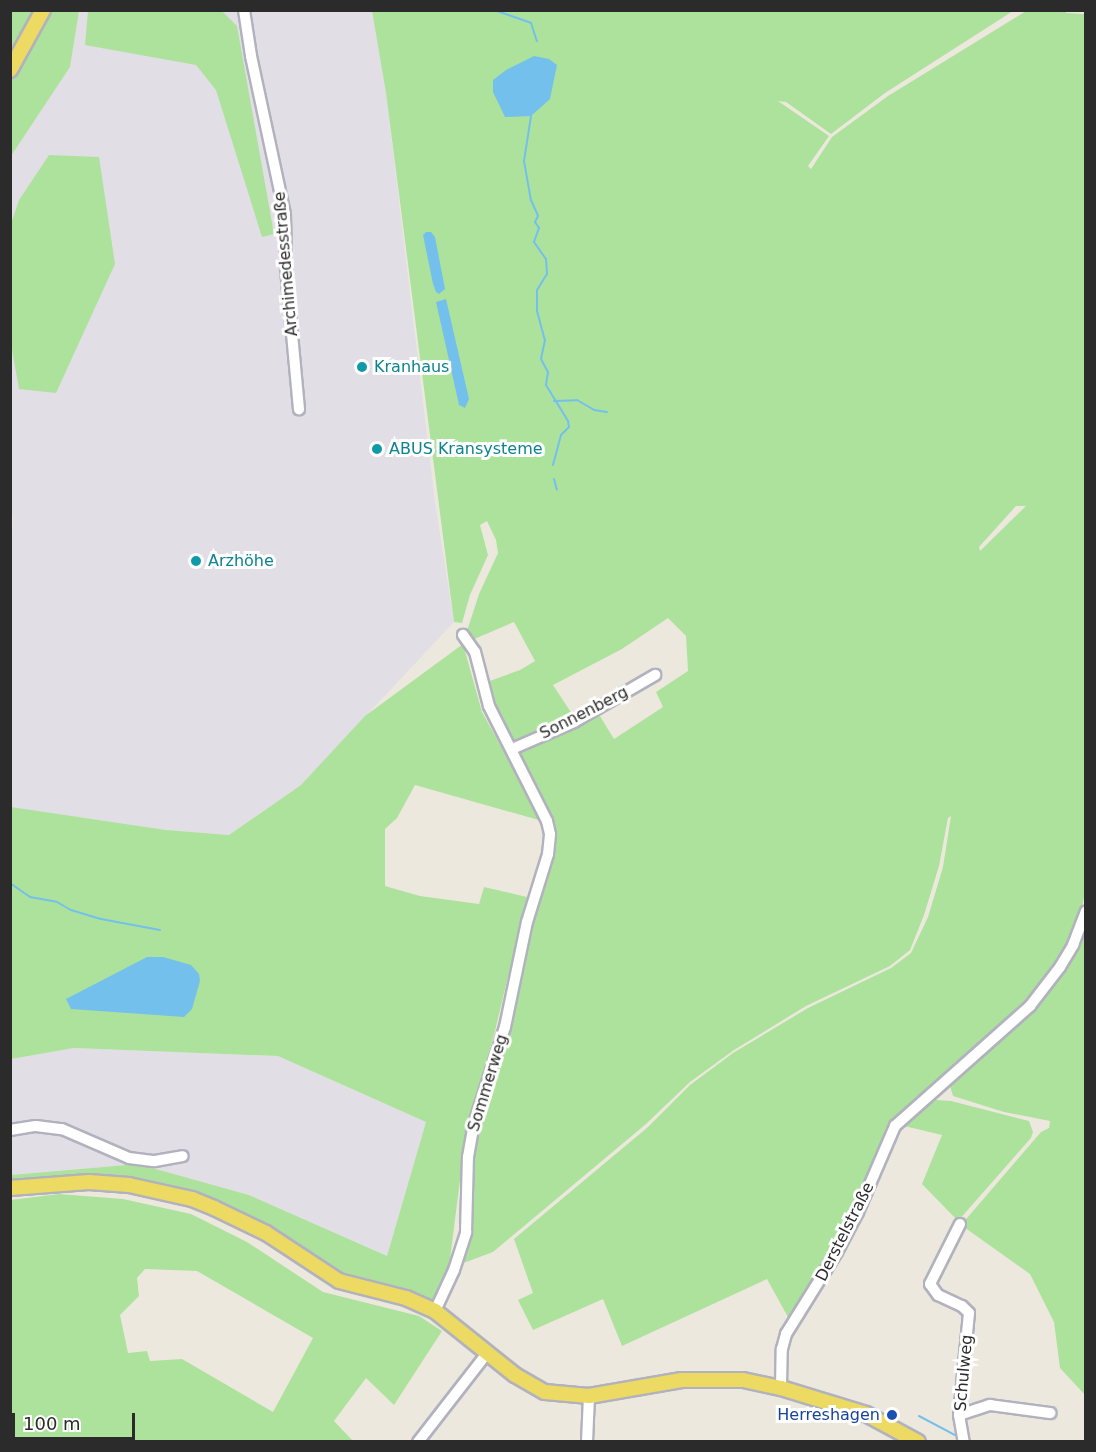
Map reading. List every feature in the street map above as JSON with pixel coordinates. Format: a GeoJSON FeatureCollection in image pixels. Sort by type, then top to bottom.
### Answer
{"type":"FeatureCollection","features":[{"type":"Feature","properties":{"kind":"main road"},"geometry":{"type":"LineString","coordinates":[[10,69],[43,10]]}},
{"type":"Feature","properties":{"kind":"main road"},"geometry":{"type":"LineString","coordinates":[[10,1188],[89,1182],[129,1185],[192,1199],[266,1233],[339,1281],[406,1298],[435,1311],[515,1375],[545,1392],[589,1396],[706,1378],[743,1380],[781,1388],[866,1413],[918,1442]]}},
{"type":"Feature","properties":{"kind":"street","name":"Archimedesstraße"},"geometry":{"type":"LineString","coordinates":[[244,13],[285,214],[286,268],[299,409]]}},
{"type":"Feature","properties":{"kind":"street"},"geometry":{"type":"LineString","coordinates":[[463,634],[475,652],[489,706],[512,749]]}},
{"type":"Feature","properties":{"kind":"street","name":"Sonnenberg"},"geometry":{"type":"LineString","coordinates":[[512,749],[574,722],[655,675]]}},
{"type":"Feature","properties":{"kind":"street","name":"Sommerweg"},"geometry":{"type":"LineString","coordinates":[[435,1311],[454,1270],[466,1232],[468,1157],[474,1124],[505,1027],[527,922],[548,854],[550,834],[547,821],[512,749]]}},
{"type":"Feature","properties":{"kind":"street","name":"Derstelstraße"},"geometry":{"type":"LineString","coordinates":[[781,1388],[782,1349],[786,1334],[837,1252],[858,1212],[895,1126],[1030,1006],[1064,960],[1086,911]]}},
{"type":"Feature","properties":{"kind":"street"},"geometry":{"type":"LineString","coordinates":[[10,1130],[36,1126],[62,1129],[129,1158],[155,1161],[183,1156]]}},
{"type":"Feature","properties":{"kind":"street","name":"Schulweg"},"geometry":{"type":"LineString","coordinates":[[960,1224],[930,1284],[938,1295],[962,1306],[969,1313],[959,1415],[964,1442]]}},
{"type":"Feature","properties":{"kind":"street"},"geometry":{"type":"LineString","coordinates":[[418,1442],[488,1352]]}},
{"type":"Feature","properties":{"kind":"street"},"geometry":{"type":"LineString","coordinates":[[587,1442],[589,1396]]}},
{"type":"Feature","properties":{"kind":"street"},"geometry":{"type":"LineString","coordinates":[[959,1415],[990,1405],[1050,1413]]}},
{"type":"Feature","properties":{"kind":"shaded area"},"geometry":{"type":"Polygon","coordinates":[[[79,11],[372,11],[386,93],[435,502],[454,622],[301,785],[229,835],[166,830],[11,807],[10,584],[13,519],[10,492],[11,156],[70,67],[79,11]]]}},
{"type":"Feature","properties":{"kind":"shaded area"},"geometry":{"type":"Polygon","coordinates":[[[74,1048],[278,1056],[426,1122],[387,1256],[249,1195],[138,1164],[11,1175],[11,1059],[74,1048]]]}},
{"type":"Feature","properties":{"kind":"green space"},"geometry":{"type":"Polygon","coordinates":[[[11,11],[79,11],[70,67],[11,156],[11,11]]]}},
{"type":"Feature","properties":{"kind":"green space"},"geometry":{"type":"Polygon","coordinates":[[[88,11],[222,11],[237,26],[274,234],[262,237],[216,90],[196,65],[85,45],[88,11]]]}},
{"type":"Feature","properties":{"kind":"green space"},"geometry":{"type":"Polygon","coordinates":[[[372,11],[1013,11],[885,93],[831,134],[786,102],[778,101],[829,136],[808,166],[811,169],[832,137],[888,96],[1026,11],[1066,11],[1066,13],[1085,14],[1086,888],[1080,916],[1068,947],[1045,982],[1012,1019],[892,1124],[826,1263],[789,1319],[767,1279],[622,1346],[603,1299],[533,1330],[518,1300],[533,1293],[514,1239],[648,1127],[690,1085],[733,1053],[808,1008],[891,968],[911,953],[928,917],[943,867],[951,816],[948,818],[939,866],[924,915],[910,950],[890,966],[806,1006],[734,1050],[690,1082],[646,1124],[493,1252],[458,1265],[472,1142],[529,923],[550,865],[554,825],[519,750],[598,713],[614,739],[663,707],[656,692],[688,671],[686,636],[668,618],[622,649],[553,685],[574,717],[514,744],[492,703],[487,682],[520,670],[535,661],[514,622],[472,640],[467,631],[479,594],[498,553],[496,540],[487,521],[480,525],[488,555],[470,595],[462,623],[454,622],[386,93],[372,11]],[[1016,506],[979,547],[980,551],[1026,506],[1016,506]]]}},
{"type":"Feature","properties":{"kind":"green space"},"geometry":{"type":"Polygon","coordinates":[[[49,155],[99,157],[115,264],[56,393],[19,389],[10,338],[11,224],[19,200],[49,155]]]}},
{"type":"Feature","properties":{"kind":"green space"},"geometry":{"type":"Polygon","coordinates":[[[463,644],[482,712],[542,821],[415,785],[397,818],[385,829],[385,886],[420,896],[479,904],[484,887],[527,897],[495,1031],[466,1133],[449,1267],[433,1303],[338,1273],[191,1194],[83,1178],[10,1182],[11,1175],[138,1164],[249,1195],[387,1256],[426,1122],[278,1056],[74,1048],[11,1059],[11,807],[166,830],[229,835],[301,785],[365,716],[463,644]]]}},
{"type":"Feature","properties":{"kind":"green space"},"geometry":{"type":"Polygon","coordinates":[[[1085,925],[1085,1395],[1060,1368],[1054,1322],[1030,1274],[961,1225],[1041,1132],[1049,1128],[1050,1121],[1004,1112],[953,1096],[950,1086],[965,1069],[1018,1025],[1050,991],[1079,944],[1085,925]]]}},
{"type":"Feature","properties":{"kind":"green space"},"geometry":{"type":"Polygon","coordinates":[[[936,1100],[951,1101],[1029,1121],[1033,1132],[1031,1138],[958,1221],[922,1184],[942,1135],[900,1125],[936,1100]]]}},
{"type":"Feature","properties":{"kind":"green space"},"geometry":{"type":"Polygon","coordinates":[[[59,1194],[123,1199],[191,1214],[247,1242],[323,1292],[419,1316],[442,1331],[394,1405],[366,1378],[334,1421],[353,1441],[11,1441],[11,1200],[59,1194]],[[145,1269],[137,1278],[139,1296],[120,1315],[128,1353],[147,1351],[150,1361],[182,1359],[273,1412],[313,1338],[197,1271],[145,1269]]]}},
{"type":"Feature","properties":{"kind":"water"},"geometry":{"type":"Polygon","coordinates":[[[534,56],[549,59],[557,65],[550,99],[531,116],[505,117],[493,92],[493,80],[506,70],[534,56]]]}},
{"type":"Feature","properties":{"kind":"water"},"geometry":{"type":"Polygon","coordinates":[[[431,232],[435,237],[445,289],[439,294],[433,284],[423,235],[431,232]]]}},
{"type":"Feature","properties":{"kind":"water"},"geometry":{"type":"Polygon","coordinates":[[[446,299],[469,399],[465,408],[459,405],[436,302],[446,299]]]}},
{"type":"Feature","properties":{"kind":"water"},"geometry":{"type":"Polygon","coordinates":[[[147,957],[163,957],[191,965],[199,974],[200,981],[192,1009],[184,1017],[71,1009],[66,999],[147,957]]]}},
{"type":"Feature","properties":{"kind":"waterway"},"geometry":{"type":"LineString","coordinates":[[494,10],[531,23],[537,41]]}},
{"type":"Feature","properties":{"kind":"waterway"},"geometry":{"type":"LineString","coordinates":[[531,116],[524,161],[531,200],[538,216],[535,222],[539,228],[534,242],[546,259],[547,274],[537,290],[537,311],[545,340],[541,359],[548,372],[546,385],[568,421],[569,427],[561,435],[553,465]]}},
{"type":"Feature","properties":{"kind":"waterway"},"geometry":{"type":"LineString","coordinates":[[554,401],[577,400],[594,410],[607,412]]}},
{"type":"Feature","properties":{"kind":"waterway"},"geometry":{"type":"LineString","coordinates":[[554,479],[557,490]]}},
{"type":"Feature","properties":{"kind":"waterway"},"geometry":{"type":"LineString","coordinates":[[10,883],[30,897],[57,902],[71,910],[101,919],[160,930]]}},
{"type":"Feature","properties":{"kind":"waterway"},"geometry":{"type":"LineString","coordinates":[[919,1416],[957,1436]]}},
{"type":"Feature","properties":{"kind":"place","name":"Kranhaus"},"geometry":{"type":"Point","coordinates":[362,367]}},
{"type":"Feature","properties":{"kind":"place","name":"ABUS Kransysteme"},"geometry":{"type":"Point","coordinates":[377,449]}},
{"type":"Feature","properties":{"kind":"place","name":"Arzhöhe"},"geometry":{"type":"Point","coordinates":[196,561]}},
{"type":"Feature","properties":{"kind":"place","name":"Herreshagen"},"geometry":{"type":"Point","coordinates":[892,1415]}}]}
